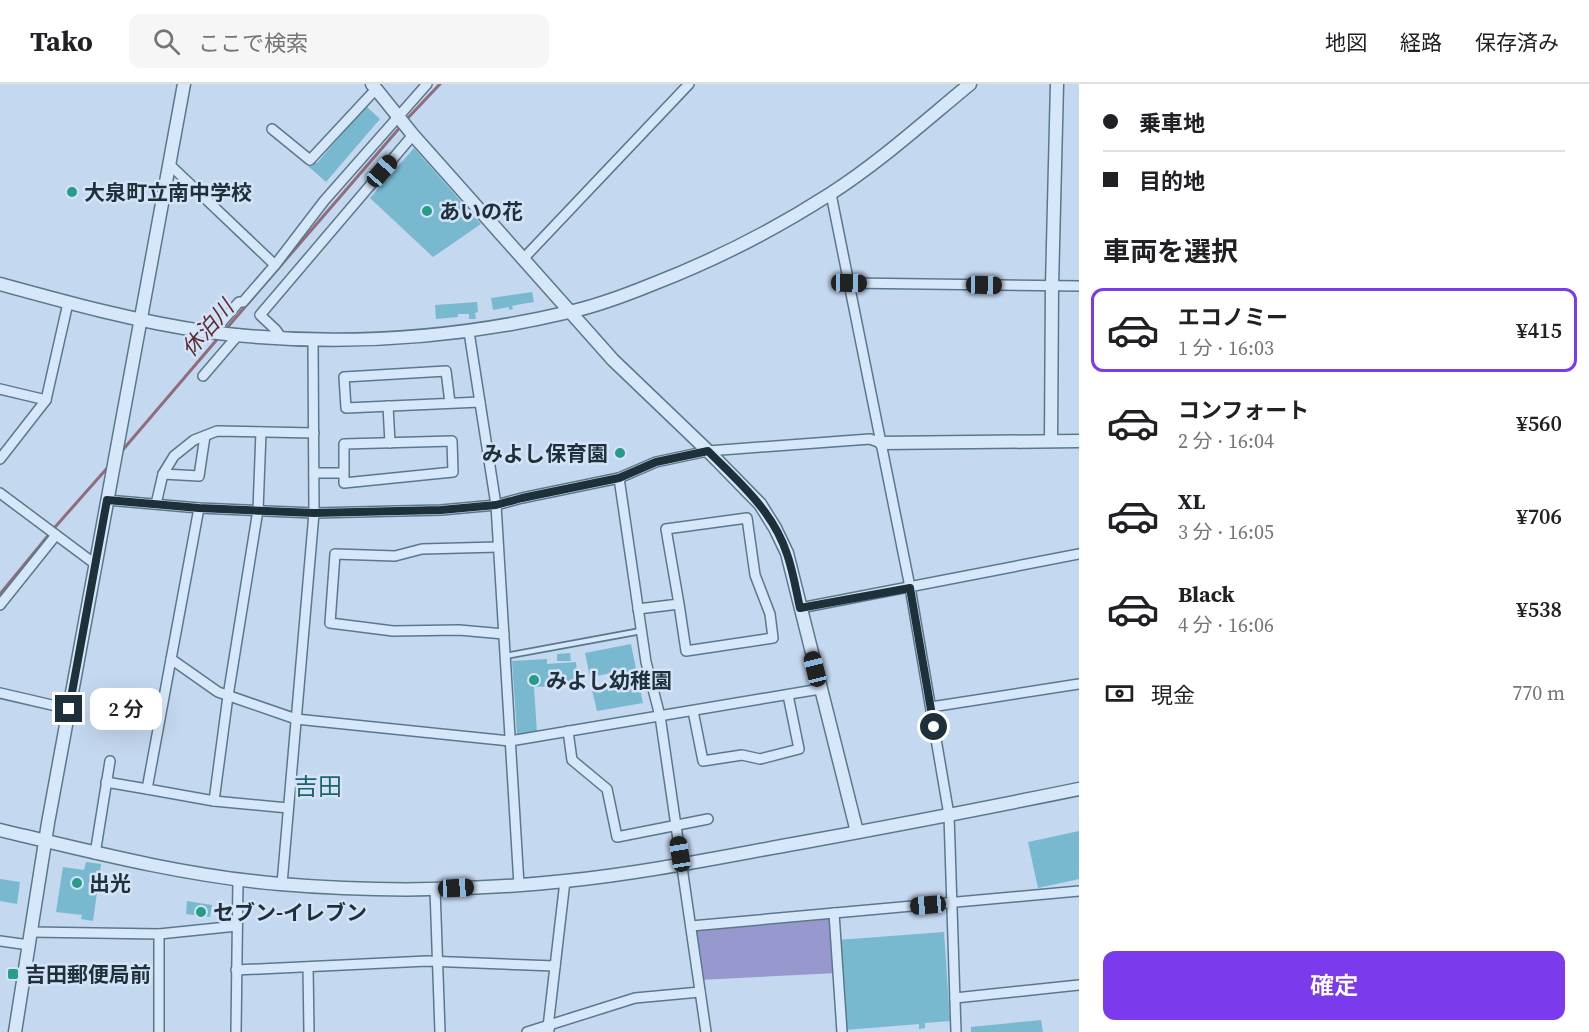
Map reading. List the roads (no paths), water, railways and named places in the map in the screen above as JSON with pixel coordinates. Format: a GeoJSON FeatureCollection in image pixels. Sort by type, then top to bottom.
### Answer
{"type":"FeatureCollection","features":[{"type":"Feature","properties":{"kind":"street"},"geometry":{"type":"LineString","coordinates":[[15,1032],[45,840],[184,84]]}},
{"type":"Feature","properties":{"kind":"street"},"geometry":{"type":"LineString","coordinates":[[216,332],[239,302],[243,302],[274,265],[324,201],[427,84]]}},
{"type":"Feature","properties":{"kind":"street"},"geometry":{"type":"LineString","coordinates":[[524,258],[689,84]]}},
{"type":"Feature","properties":{"kind":"street"},"geometry":{"type":"LineString","coordinates":[[0,284],[139,320],[216,332],[313,340],[397,338],[469,332],[569,312],[626,295],[743,245],[831,194],[870,166],[970,84]]}},
{"type":"Feature","properties":{"kind":"street"},"geometry":{"type":"LineString","coordinates":[[1051,441],[1057,84]]}},
{"type":"Feature","properties":{"kind":"street"},"geometry":{"type":"LineString","coordinates":[[273,129],[310,160],[374,86],[411,132],[524,258],[569,312],[638,385],[760,504],[776,528],[787,553],[857,832]]}},
{"type":"Feature","properties":{"kind":"street"},"geometry":{"type":"LineString","coordinates":[[281,337],[260,315],[411,132]]}},
{"type":"Feature","properties":{"kind":"street"},"geometry":{"type":"LineString","coordinates":[[168,164],[274,265]]}},
{"type":"Feature","properties":{"kind":"street"},"geometry":{"type":"LineString","coordinates":[[831,194],[910,588],[949,815],[957,1032]]}},
{"type":"Feature","properties":{"kind":"street"},"geometry":{"type":"LineString","coordinates":[[849,283],[1079,286]]}},
{"type":"Feature","properties":{"kind":"street"},"geometry":{"type":"LineString","coordinates":[[0,459],[46,400],[68,303]]}},
{"type":"Feature","properties":{"kind":"street"},"geometry":{"type":"LineString","coordinates":[[469,332],[496,505],[519,885]]}},
{"type":"Feature","properties":{"kind":"street"},"geometry":{"type":"LineString","coordinates":[[203,376],[237,334]]}},
{"type":"Feature","properties":{"kind":"street"},"geometry":{"type":"LineString","coordinates":[[282,884],[314,513],[313,340]]}},
{"type":"Feature","properties":{"kind":"street"},"geometry":{"type":"LineString","coordinates":[[450,403],[446,371],[345,377],[346,408],[480,402]]}},
{"type":"Feature","properties":{"kind":"street"},"geometry":{"type":"LineString","coordinates":[[0,389],[46,400]]}},
{"type":"Feature","properties":{"kind":"street"},"geometry":{"type":"LineString","coordinates":[[388,406],[390,443]]}},
{"type":"Feature","properties":{"kind":"street"},"geometry":{"type":"LineString","coordinates":[[156,504],[163,474],[174,456],[194,440],[217,431],[314,433]]}},
{"type":"Feature","properties":{"kind":"street"},"geometry":{"type":"LineString","coordinates":[[214,801],[228,696],[258,510],[261,432]]}},
{"type":"Feature","properties":{"kind":"street"},"geometry":{"type":"LineString","coordinates":[[163,474],[199,476],[205,436]]}},
{"type":"Feature","properties":{"kind":"street"},"geometry":{"type":"LineString","coordinates":[[107,500],[199,508],[314,513],[441,510],[496,505],[619,478],[656,462],[708,451],[870,439],[881,443],[1079,441]]}},
{"type":"Feature","properties":{"kind":"street"},"geometry":{"type":"LineString","coordinates":[[452,441],[453,472],[344,483],[344,473],[344,444],[452,441]]}},
{"type":"Feature","properties":{"kind":"street"},"geometry":{"type":"LineString","coordinates":[[314,473],[344,473]]}},
{"type":"Feature","properties":{"kind":"street"},"geometry":{"type":"LineString","coordinates":[[619,478],[646,662],[660,716],[706,1032]]}},
{"type":"Feature","properties":{"kind":"street"},"geometry":{"type":"LineString","coordinates":[[0,493],[95,564]]}},
{"type":"Feature","properties":{"kind":"street"},"geometry":{"type":"LineString","coordinates":[[147,789],[199,508]]}},
{"type":"Feature","properties":{"kind":"street"},"geometry":{"type":"LineString","coordinates":[[747,518],[755,575],[770,614],[773,638],[686,651],[679,604],[666,529],[747,518]]}},
{"type":"Feature","properties":{"kind":"street"},"geometry":{"type":"LineString","coordinates":[[0,605],[56,535]]}},
{"type":"Feature","properties":{"kind":"street"},"geometry":{"type":"LineString","coordinates":[[498,547],[422,549],[395,556],[335,554],[330,623],[393,631],[459,630],[504,634]]}},
{"type":"Feature","properties":{"kind":"street"},"geometry":{"type":"LineString","coordinates":[[800,608],[1079,554]]}},
{"type":"Feature","properties":{"kind":"street"},"geometry":{"type":"LineString","coordinates":[[638,609],[679,604]]}},
{"type":"Feature","properties":{"kind":"street"},"geometry":{"type":"LineString","coordinates":[[171,658],[218,692],[296,719],[510,741],[820,689]]}},
{"type":"Feature","properties":{"kind":"street"},"geometry":{"type":"LineString","coordinates":[[931,707],[1079,684]]}},
{"type":"Feature","properties":{"kind":"street"},"geometry":{"type":"LineString","coordinates":[[0,693],[69,709]]}},
{"type":"Feature","properties":{"kind":"street"},"geometry":{"type":"LineString","coordinates":[[693,711],[703,761],[742,755],[760,759],[799,748],[788,695]]}},
{"type":"Feature","properties":{"kind":"street"},"geometry":{"type":"LineString","coordinates":[[568,731],[572,760],[607,789],[617,837],[708,819]]}},
{"type":"Feature","properties":{"kind":"street"},"geometry":{"type":"LineString","coordinates":[[95,854],[110,761]]}},
{"type":"Feature","properties":{"kind":"street"},"geometry":{"type":"LineString","coordinates":[[106,782],[214,801],[288,808]]}},
{"type":"Feature","properties":{"kind":"street"},"geometry":{"type":"LineString","coordinates":[[0,830],[95,854],[238,880],[369,888],[435,889],[566,881],[681,865],[1079,789]]}},
{"type":"Feature","properties":{"kind":"street"},"geometry":{"type":"LineString","coordinates":[[236,1032],[238,880]]}},
{"type":"Feature","properties":{"kind":"street"},"geometry":{"type":"LineString","coordinates":[[548,1029],[566,881]]}},
{"type":"Feature","properties":{"kind":"street"},"geometry":{"type":"LineString","coordinates":[[435,889],[440,1032]]}},
{"type":"Feature","properties":{"kind":"street"},"geometry":{"type":"LineString","coordinates":[[691,926],[1079,891]]}},
{"type":"Feature","properties":{"kind":"street"},"geometry":{"type":"LineString","coordinates":[[834,913],[842,1032]]}},
{"type":"Feature","properties":{"kind":"street"},"geometry":{"type":"LineString","coordinates":[[0,941],[159,934],[237,926]]}},
{"type":"Feature","properties":{"kind":"street"},"geometry":{"type":"LineString","coordinates":[[159,934],[159,1032]]}},
{"type":"Feature","properties":{"kind":"street"},"geometry":{"type":"LineString","coordinates":[[236,970],[437,961],[555,966]]}},
{"type":"Feature","properties":{"kind":"street"},"geometry":{"type":"LineString","coordinates":[[308,967],[309,1032]]}},
{"type":"Feature","properties":{"kind":"street"},"geometry":{"type":"LineString","coordinates":[[955,998],[1079,985]]}},
{"type":"Feature","properties":{"kind":"street"},"geometry":{"type":"LineString","coordinates":[[527,1032],[548,1029],[635,998],[700,993]]}},
{"type":"Feature","properties":{"kind":"lane"},"geometry":{"type":"LineString","coordinates":[[505,656],[641,631]]}},
{"type":"Feature","properties":{"kind":"waterway","name":"休泊川"},"geometry":{"type":"LineString","coordinates":[[406,120],[440,84]]}},
{"type":"Feature","properties":{"kind":"waterway","name":"休泊川"},"geometry":{"type":"LineString","coordinates":[[226,329],[402,125]]}},
{"type":"Feature","properties":{"kind":"waterway","name":"休泊川"},"geometry":{"type":"LineString","coordinates":[[121,452],[220,336]]}},
{"type":"Feature","properties":{"kind":"waterway","name":"休泊川"},"geometry":{"type":"LineString","coordinates":[[0,594],[109,466]]}},
{"type":"Feature","properties":{"kind":"place","name":"大泉町立南中学校"},"geometry":{"type":"Point","coordinates":[72,192]}},
{"type":"Feature","properties":{"kind":"place","name":"あいの花"},"geometry":{"type":"Point","coordinates":[427,211]}},
{"type":"Feature","properties":{"kind":"place","name":"みよし保育園"},"geometry":{"type":"Point","coordinates":[620,453]}},
{"type":"Feature","properties":{"kind":"place","name":"みよし幼稚園"},"geometry":{"type":"Point","coordinates":[534,680]}},
{"type":"Feature","properties":{"kind":"place","name":"出光"},"geometry":{"type":"Point","coordinates":[77,883]}},
{"type":"Feature","properties":{"kind":"place","name":"セブン-イレブン"},"geometry":{"type":"Point","coordinates":[201,912]}},
{"type":"Feature","properties":{"kind":"place","name":"吉田郵便局前"},"geometry":{"type":"Point","coordinates":[13,974]}},
{"type":"Feature","properties":{"kind":"district","name":"吉田"},"geometry":{"type":"Point","coordinates":[318,786]}}]}
